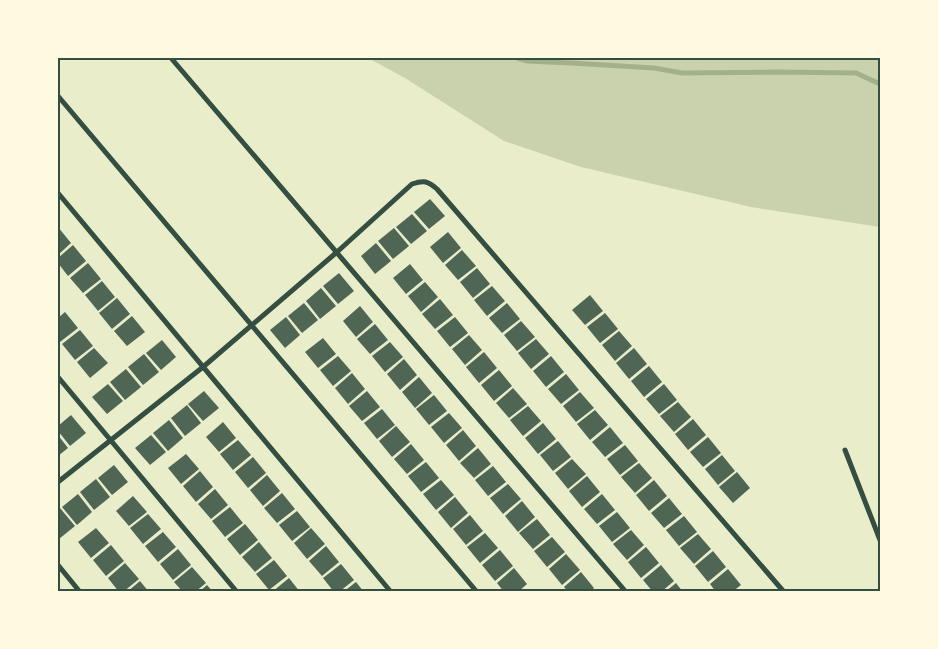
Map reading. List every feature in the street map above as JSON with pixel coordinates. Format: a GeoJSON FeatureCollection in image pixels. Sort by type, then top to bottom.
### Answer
{"type":"FeatureCollection","features":[{"type":"Feature","properties":{"kind":"street"},"geometry":{"type":"LineString","coordinates":[[171,58],[626,592]]}},
{"type":"Feature","properties":{"kind":"street"},"geometry":{"type":"LineString","coordinates":[[58,96],[477,592]]}},
{"type":"Feature","properties":{"kind":"street"},"geometry":{"type":"LineString","coordinates":[[58,482],[203,367],[337,252],[412,184],[425,181],[437,189],[784,592]]}},
{"type":"Feature","properties":{"kind":"street"},"geometry":{"type":"LineString","coordinates":[[58,193],[392,592]]}},
{"type":"Feature","properties":{"kind":"street"},"geometry":{"type":"LineString","coordinates":[[58,377],[237,592]]}},
{"type":"Feature","properties":{"kind":"street"},"geometry":{"type":"LineString","coordinates":[[845,450],[880,540]]}},
{"type":"Feature","properties":{"kind":"street"},"geometry":{"type":"LineString","coordinates":[[58,565],[79,591]]}},
{"type":"Feature","properties":{"kind":"green space"},"geometry":{"type":"Polygon","coordinates":[[[368,58],[880,58],[880,227],[751,207],[581,167],[504,141],[405,78],[368,58]]]}},
{"type":"Feature","properties":{"kind":"building"},"geometry":{"type":"Polygon","coordinates":[[[430,199],[445,216],[429,229],[414,212],[430,199]]]}},
{"type":"Feature","properties":{"kind":"building"},"geometry":{"type":"Polygon","coordinates":[[[412,214],[427,231],[411,244],[396,227],[412,214]]]}},
{"type":"Feature","properties":{"kind":"building"},"geometry":{"type":"Polygon","coordinates":[[[58,227],[71,243],[58,255],[58,227]]]}},
{"type":"Feature","properties":{"kind":"building"},"geometry":{"type":"Polygon","coordinates":[[[394,228],[409,246],[393,259],[378,241],[394,228]]]}},
{"type":"Feature","properties":{"kind":"building"},"geometry":{"type":"Polygon","coordinates":[[[448,232],[461,248],[443,263],[430,247],[448,232]]]}},
{"type":"Feature","properties":{"kind":"building"},"geometry":{"type":"Polygon","coordinates":[[[376,243],[391,261],[375,274],[361,256],[376,243]]]}},
{"type":"Feature","properties":{"kind":"building"},"geometry":{"type":"Polygon","coordinates":[[[73,245],[86,261],[68,276],[58,263],[58,258],[73,245]]]}},
{"type":"Feature","properties":{"kind":"building"},"geometry":{"type":"Polygon","coordinates":[[[462,250],[476,266],[458,280],[445,265],[462,250]]]}},
{"type":"Feature","properties":{"kind":"building"},"geometry":{"type":"Polygon","coordinates":[[[88,263],[101,279],[83,293],[70,278],[88,263]]]}},
{"type":"Feature","properties":{"kind":"building"},"geometry":{"type":"Polygon","coordinates":[[[410,264],[423,280],[406,294],[393,278],[410,264]]]}},
{"type":"Feature","properties":{"kind":"building"},"geometry":{"type":"Polygon","coordinates":[[[477,268],[490,284],[473,298],[460,282],[477,268]]]}},
{"type":"Feature","properties":{"kind":"building"},"geometry":{"type":"Polygon","coordinates":[[[339,273],[354,291],[338,304],[323,286],[339,273]]]}},
{"type":"Feature","properties":{"kind":"building"},"geometry":{"type":"Polygon","coordinates":[[[102,281],[115,297],[98,311],[85,295],[102,281]]]}},
{"type":"Feature","properties":{"kind":"building"},"geometry":{"type":"Polygon","coordinates":[[[425,282],[438,297],[421,312],[408,296],[425,282]]]}},
{"type":"Feature","properties":{"kind":"building"},"geometry":{"type":"Polygon","coordinates":[[[492,286],[505,301],[487,316],[474,300],[492,286]]]}},
{"type":"Feature","properties":{"kind":"building"},"geometry":{"type":"Polygon","coordinates":[[[321,288],[336,306],[320,319],[306,301],[321,288]]]}},
{"type":"Feature","properties":{"kind":"building"},"geometry":{"type":"Polygon","coordinates":[[[590,295],[603,311],[585,325],[572,310],[590,295]]]}},
{"type":"Feature","properties":{"kind":"building"},"geometry":{"type":"Polygon","coordinates":[[[117,298],[130,314],[112,329],[99,313],[117,298]]]}},
{"type":"Feature","properties":{"kind":"building"},"geometry":{"type":"Polygon","coordinates":[[[440,299],[453,315],[435,329],[422,314],[440,299]]]}},
{"type":"Feature","properties":{"kind":"building"},"geometry":{"type":"Polygon","coordinates":[[[304,303],[318,320],[302,333],[288,316],[304,303]]]}},
{"type":"Feature","properties":{"kind":"building"},"geometry":{"type":"Polygon","coordinates":[[[507,303],[520,319],[502,333],[489,318],[507,303]]]}},
{"type":"Feature","properties":{"kind":"building"},"geometry":{"type":"Polygon","coordinates":[[[360,306],[373,322],[356,337],[343,321],[360,306]]]}},
{"type":"Feature","properties":{"kind":"building"},"geometry":{"type":"Polygon","coordinates":[[[65,312],[78,328],[60,342],[58,339],[58,318],[65,312]]]}},
{"type":"Feature","properties":{"kind":"building"},"geometry":{"type":"Polygon","coordinates":[[[605,313],[618,329],[600,343],[587,327],[605,313]]]}},
{"type":"Feature","properties":{"kind":"building"},"geometry":{"type":"Polygon","coordinates":[[[132,316],[145,332],[127,346],[114,331],[132,316]]]}},
{"type":"Feature","properties":{"kind":"building"},"geometry":{"type":"Polygon","coordinates":[[[286,317],[300,335],[285,348],[270,330],[286,317]]]}},
{"type":"Feature","properties":{"kind":"building"},"geometry":{"type":"Polygon","coordinates":[[[455,317],[468,333],[450,347],[437,331],[455,317]]]}},
{"type":"Feature","properties":{"kind":"building"},"geometry":{"type":"Polygon","coordinates":[[[521,321],[535,337],[517,351],[504,335],[521,321]]]}},
{"type":"Feature","properties":{"kind":"building"},"geometry":{"type":"Polygon","coordinates":[[[375,324],[388,340],[370,354],[357,339],[375,324]]]}},
{"type":"Feature","properties":{"kind":"building"},"geometry":{"type":"Polygon","coordinates":[[[80,330],[93,346],[75,360],[62,344],[80,330]]]}},
{"type":"Feature","properties":{"kind":"building"},"geometry":{"type":"Polygon","coordinates":[[[619,331],[632,346],[615,361],[602,345],[619,331]]]}},
{"type":"Feature","properties":{"kind":"building"},"geometry":{"type":"Polygon","coordinates":[[[469,335],[482,350],[465,365],[452,349],[469,335]]]}},
{"type":"Feature","properties":{"kind":"building"},"geometry":{"type":"Polygon","coordinates":[[[323,338],[336,354],[318,368],[305,352],[323,338]]]}},
{"type":"Feature","properties":{"kind":"building"},"geometry":{"type":"Polygon","coordinates":[[[536,339],[549,354],[531,369],[518,353],[536,339]]]}},
{"type":"Feature","properties":{"kind":"building"},"geometry":{"type":"Polygon","coordinates":[[[162,340],[176,357],[161,370],[146,353],[162,340]]]}},
{"type":"Feature","properties":{"kind":"building"},"geometry":{"type":"Polygon","coordinates":[[[390,342],[403,357],[385,372],[372,356],[390,342]]]}},
{"type":"Feature","properties":{"kind":"building"},"geometry":{"type":"Polygon","coordinates":[[[94,348],[108,363],[90,378],[77,362],[94,348]]]}},
{"type":"Feature","properties":{"kind":"building"},"geometry":{"type":"Polygon","coordinates":[[[634,348],[647,364],[629,379],[616,363],[634,348]]]}},
{"type":"Feature","properties":{"kind":"building"},"geometry":{"type":"Polygon","coordinates":[[[484,352],[497,368],[479,383],[466,367],[484,352]]]}},
{"type":"Feature","properties":{"kind":"building"},"geometry":{"type":"Polygon","coordinates":[[[144,354],[159,372],[143,385],[128,367],[144,354]]]}},
{"type":"Feature","properties":{"kind":"building"},"geometry":{"type":"Polygon","coordinates":[[[338,356],[351,371],[333,386],[320,370],[338,356]]]}},
{"type":"Feature","properties":{"kind":"building"},"geometry":{"type":"Polygon","coordinates":[[[551,356],[564,372],[546,387],[533,371],[551,356]]]}},
{"type":"Feature","properties":{"kind":"building"},"geometry":{"type":"Polygon","coordinates":[[[404,359],[417,375],[400,390],[387,374],[404,359]]]}},
{"type":"Feature","properties":{"kind":"building"},"geometry":{"type":"Polygon","coordinates":[[[649,366],[662,382],[644,397],[631,381],[649,366]]]}},
{"type":"Feature","properties":{"kind":"building"},"geometry":{"type":"Polygon","coordinates":[[[126,369],[141,387],[125,400],[110,382],[126,369]]]}},
{"type":"Feature","properties":{"kind":"building"},"geometry":{"type":"Polygon","coordinates":[[[499,370],[512,386],[494,401],[481,385],[499,370]]]}},
{"type":"Feature","properties":{"kind":"building"},"geometry":{"type":"Polygon","coordinates":[[[352,373],[365,389],[348,404],[335,388],[352,373]]]}},
{"type":"Feature","properties":{"kind":"building"},"geometry":{"type":"Polygon","coordinates":[[[566,374],[579,390],[561,404],[548,389],[566,374]]]}},
{"type":"Feature","properties":{"kind":"building"},"geometry":{"type":"Polygon","coordinates":[[[419,377],[432,393],[415,408],[402,392],[419,377]]]}},
{"type":"Feature","properties":{"kind":"building"},"geometry":{"type":"Polygon","coordinates":[[[108,384],[123,401],[107,414],[92,397],[108,384]]]}},
{"type":"Feature","properties":{"kind":"building"},"geometry":{"type":"Polygon","coordinates":[[[664,384],[677,400],[659,414],[646,399],[664,384]]]}},
{"type":"Feature","properties":{"kind":"building"},"geometry":{"type":"Polygon","coordinates":[[[513,388],[527,404],[509,418],[496,403],[513,388]]]}},
{"type":"Feature","properties":{"kind":"building"},"geometry":{"type":"Polygon","coordinates":[[[204,391],[219,408],[203,421],[188,404],[204,391]]]}},
{"type":"Feature","properties":{"kind":"building"},"geometry":{"type":"Polygon","coordinates":[[[367,391],[380,407],[362,421],[349,406],[367,391]]]}},
{"type":"Feature","properties":{"kind":"building"},"geometry":{"type":"Polygon","coordinates":[[[580,392],[594,408],[576,422],[563,406],[580,392]]]}},
{"type":"Feature","properties":{"kind":"building"},"geometry":{"type":"Polygon","coordinates":[[[434,395],[447,411],[429,425],[416,409],[434,395]]]}},
{"type":"Feature","properties":{"kind":"building"},"geometry":{"type":"Polygon","coordinates":[[[678,402],[691,417],[674,432],[660,416],[678,402]]]}},
{"type":"Feature","properties":{"kind":"building"},"geometry":{"type":"Polygon","coordinates":[[[187,405],[201,423],[185,436],[171,418],[187,405]]]}},
{"type":"Feature","properties":{"kind":"building"},"geometry":{"type":"Polygon","coordinates":[[[528,406],[541,421],[523,436],[510,420],[528,406]]]}},
{"type":"Feature","properties":{"kind":"building"},"geometry":{"type":"Polygon","coordinates":[[[382,409],[395,425],[377,439],[364,423],[382,409]]]}},
{"type":"Feature","properties":{"kind":"building"},"geometry":{"type":"Polygon","coordinates":[[[595,410],[608,425],[590,440],[577,424],[595,410]]]}},
{"type":"Feature","properties":{"kind":"building"},"geometry":{"type":"Polygon","coordinates":[[[449,413],[462,428],[444,443],[431,427],[449,413]]]}},
{"type":"Feature","properties":{"kind":"building"},"geometry":{"type":"Polygon","coordinates":[[[71,415],[86,433],[70,446],[58,431],[58,426],[71,415]]]}},
{"type":"Feature","properties":{"kind":"building"},"geometry":{"type":"Polygon","coordinates":[[[693,419],[706,435],[688,450],[675,434],[693,419]]]}},
{"type":"Feature","properties":{"kind":"building"},"geometry":{"type":"Polygon","coordinates":[[[169,420],[183,438],[168,451],[153,433],[169,420]]]}},
{"type":"Feature","properties":{"kind":"building"},"geometry":{"type":"Polygon","coordinates":[[[223,422],[236,438],[219,452],[206,437],[223,422]]]}},
{"type":"Feature","properties":{"kind":"building"},"geometry":{"type":"Polygon","coordinates":[[[543,423],[556,439],[538,454],[525,438],[543,423]]]}},
{"type":"Feature","properties":{"kind":"building"},"geometry":{"type":"Polygon","coordinates":[[[396,426],[410,442],[392,457],[379,441],[396,426]]]}},
{"type":"Feature","properties":{"kind":"building"},"geometry":{"type":"Polygon","coordinates":[[[610,427],[623,443],[605,457],[592,442],[610,427]]]}},
{"type":"Feature","properties":{"kind":"building"},"geometry":{"type":"Polygon","coordinates":[[[463,430],[476,446],[459,461],[446,445],[463,430]]]}},
{"type":"Feature","properties":{"kind":"building"},"geometry":{"type":"Polygon","coordinates":[[[58,435],[68,448],[58,456],[58,435]]]}},
{"type":"Feature","properties":{"kind":"building"},"geometry":{"type":"Polygon","coordinates":[[[151,435],[166,452],[150,465],[135,448],[151,435]]]}},
{"type":"Feature","properties":{"kind":"building"},"geometry":{"type":"Polygon","coordinates":[[[708,437],[721,453],[703,467],[690,452],[708,437]]]}},
{"type":"Feature","properties":{"kind":"building"},"geometry":{"type":"Polygon","coordinates":[[[238,440],[251,455],[233,470],[220,454],[238,440]]]}},
{"type":"Feature","properties":{"kind":"building"},"geometry":{"type":"Polygon","coordinates":[[[558,441],[571,457],[553,471],[540,455],[558,441]]]}},
{"type":"Feature","properties":{"kind":"building"},"geometry":{"type":"Polygon","coordinates":[[[411,444],[424,460],[407,474],[394,459],[411,444]]]}},
{"type":"Feature","properties":{"kind":"building"},"geometry":{"type":"Polygon","coordinates":[[[625,445],[638,461],[620,475],[607,459],[625,445]]]}},
{"type":"Feature","properties":{"kind":"building"},"geometry":{"type":"Polygon","coordinates":[[[478,448],[491,464],[474,478],[460,463],[478,448]]]}},
{"type":"Feature","properties":{"kind":"building"},"geometry":{"type":"Polygon","coordinates":[[[186,454],[199,469],[181,484],[168,468],[186,454]]]}},
{"type":"Feature","properties":{"kind":"building"},"geometry":{"type":"Polygon","coordinates":[[[722,455],[735,471],[718,485],[705,469],[722,455]]]}},
{"type":"Feature","properties":{"kind":"building"},"geometry":{"type":"Polygon","coordinates":[[[253,457],[266,473],[248,488],[235,472],[253,457]]]}},
{"type":"Feature","properties":{"kind":"building"},"geometry":{"type":"Polygon","coordinates":[[[572,459],[586,474],[568,489],[555,473],[572,459]]]}},
{"type":"Feature","properties":{"kind":"building"},"geometry":{"type":"Polygon","coordinates":[[[426,462],[439,478],[421,492],[408,476],[426,462]]]}},
{"type":"Feature","properties":{"kind":"building"},"geometry":{"type":"Polygon","coordinates":[[[639,463],[652,478],[635,493],[621,477],[639,463]]]}},
{"type":"Feature","properties":{"kind":"building"},"geometry":{"type":"Polygon","coordinates":[[[114,465],[128,482],[112,495],[98,478],[114,465]]]}},
{"type":"Feature","properties":{"kind":"building"},"geometry":{"type":"Polygon","coordinates":[[[493,466],[506,482],[488,496],[475,480],[493,466]]]}},
{"type":"Feature","properties":{"kind":"building"},"geometry":{"type":"Polygon","coordinates":[[[200,471],[213,487],[196,502],[183,486],[200,471]]]}},
{"type":"Feature","properties":{"kind":"building"},"geometry":{"type":"Polygon","coordinates":[[[737,472],[750,488],[733,503],[719,487],[737,472]]]}},
{"type":"Feature","properties":{"kind":"building"},"geometry":{"type":"Polygon","coordinates":[[[267,475],[280,491],[263,506],[250,490],[267,475]]]}},
{"type":"Feature","properties":{"kind":"building"},"geometry":{"type":"Polygon","coordinates":[[[587,476],[600,492],[582,507],[569,491],[587,476]]]}},
{"type":"Feature","properties":{"kind":"building"},"geometry":{"type":"Polygon","coordinates":[[[96,479],[110,497],[94,510],[80,492],[96,479]]]}},
{"type":"Feature","properties":{"kind":"building"},"geometry":{"type":"Polygon","coordinates":[[[441,480],[454,495],[436,510],[423,494],[441,480]]]}},
{"type":"Feature","properties":{"kind":"building"},"geometry":{"type":"Polygon","coordinates":[[[654,480],[667,496],[649,511],[636,495],[654,480]]]}},
{"type":"Feature","properties":{"kind":"building"},"geometry":{"type":"Polygon","coordinates":[[[508,484],[521,499],[503,514],[490,498],[508,484]]]}},
{"type":"Feature","properties":{"kind":"building"},"geometry":{"type":"Polygon","coordinates":[[[215,489],[228,505],[211,519],[198,504],[215,489]]]}},
{"type":"Feature","properties":{"kind":"building"},"geometry":{"type":"Polygon","coordinates":[[[282,493],[295,509],[277,523],[264,508],[282,493]]]}},
{"type":"Feature","properties":{"kind":"building"},"geometry":{"type":"Polygon","coordinates":[[[78,494],[92,512],[77,525],[62,507],[78,494]]]}},
{"type":"Feature","properties":{"kind":"building"},"geometry":{"type":"Polygon","coordinates":[[[602,494],[615,510],[597,524],[584,509],[602,494]]]}},
{"type":"Feature","properties":{"kind":"building"},"geometry":{"type":"Polygon","coordinates":[[[133,496],[147,512],[129,526],[116,511],[133,496]]]}},
{"type":"Feature","properties":{"kind":"building"},"geometry":{"type":"Polygon","coordinates":[[[455,497],[468,513],[451,528],[438,512],[455,497]]]}},
{"type":"Feature","properties":{"kind":"building"},"geometry":{"type":"Polygon","coordinates":[[[669,498],[682,514],[664,528],[651,513],[669,498]]]}},
{"type":"Feature","properties":{"kind":"building"},"geometry":{"type":"Polygon","coordinates":[[[522,501],[535,517],[518,532],[505,516],[522,501]]]}},
{"type":"Feature","properties":{"kind":"building"},"geometry":{"type":"Polygon","coordinates":[[[230,507],[243,523],[225,537],[212,521],[230,507]]]}},
{"type":"Feature","properties":{"kind":"building"},"geometry":{"type":"Polygon","coordinates":[[[60,508],[75,526],[59,539],[58,510],[60,508]]]}},
{"type":"Feature","properties":{"kind":"building"},"geometry":{"type":"Polygon","coordinates":[[[297,511],[310,527],[292,541],[279,525],[297,511]]]}},
{"type":"Feature","properties":{"kind":"building"},"geometry":{"type":"Polygon","coordinates":[[[617,512],[630,528],[612,542],[599,526],[617,512]]]}},
{"type":"Feature","properties":{"kind":"building"},"geometry":{"type":"Polygon","coordinates":[[[148,514],[161,529],[143,544],[130,528],[148,514]]]}},
{"type":"Feature","properties":{"kind":"building"},"geometry":{"type":"Polygon","coordinates":[[[470,515],[483,531],[466,545],[453,529],[470,515]]]}},
{"type":"Feature","properties":{"kind":"building"},"geometry":{"type":"Polygon","coordinates":[[[684,516],[697,532],[679,546],[666,530],[684,516]]]}},
{"type":"Feature","properties":{"kind":"building"},"geometry":{"type":"Polygon","coordinates":[[[537,519],[550,535],[533,549],[519,533],[537,519]]]}},
{"type":"Feature","properties":{"kind":"building"},"geometry":{"type":"Polygon","coordinates":[[[245,524],[258,540],[240,555],[227,539],[245,524]]]}},
{"type":"Feature","properties":{"kind":"building"},"geometry":{"type":"Polygon","coordinates":[[[96,528],[109,543],[91,558],[78,542],[96,528]]]}},
{"type":"Feature","properties":{"kind":"building"},"geometry":{"type":"Polygon","coordinates":[[[311,528],[325,544],[307,559],[294,543],[311,528]]]}},
{"type":"Feature","properties":{"kind":"building"},"geometry":{"type":"Polygon","coordinates":[[[631,530],[644,545],[627,560],[613,544],[631,530]]]}},
{"type":"Feature","properties":{"kind":"building"},"geometry":{"type":"Polygon","coordinates":[[[163,532],[176,547],[158,562],[145,546],[163,532]]]}},
{"type":"Feature","properties":{"kind":"building"},"geometry":{"type":"Polygon","coordinates":[[[485,533],[498,548],[480,563],[467,547],[485,533]]]}},
{"type":"Feature","properties":{"kind":"building"},"geometry":{"type":"Polygon","coordinates":[[[698,534],[711,549],[694,564],[680,548],[698,534]]]}},
{"type":"Feature","properties":{"kind":"building"},"geometry":{"type":"Polygon","coordinates":[[[552,537],[565,552],[547,567],[534,551],[552,537]]]}},
{"type":"Feature","properties":{"kind":"building"},"geometry":{"type":"Polygon","coordinates":[[[259,542],[272,558],[255,572],[242,557],[259,542]]]}},
{"type":"Feature","properties":{"kind":"building"},"geometry":{"type":"Polygon","coordinates":[[[111,545],[124,561],[106,576],[93,560],[111,545]]]}},
{"type":"Feature","properties":{"kind":"building"},"geometry":{"type":"Polygon","coordinates":[[[326,546],[339,562],[322,576],[309,561],[326,546]]]}},
{"type":"Feature","properties":{"kind":"building"},"geometry":{"type":"Polygon","coordinates":[[[646,547],[659,563],[641,578],[628,562],[646,547]]]}},
{"type":"Feature","properties":{"kind":"building"},"geometry":{"type":"Polygon","coordinates":[[[178,549],[191,565],[173,580],[160,564],[178,549]]]}},
{"type":"Feature","properties":{"kind":"building"},"geometry":{"type":"Polygon","coordinates":[[[500,550],[513,566],[495,581],[482,565],[500,550]]]}},
{"type":"Feature","properties":{"kind":"building"},"geometry":{"type":"Polygon","coordinates":[[[713,551],[726,567],[708,582],[695,566],[713,551]]]}},
{"type":"Feature","properties":{"kind":"building"},"geometry":{"type":"Polygon","coordinates":[[[566,554],[580,570],[562,585],[549,569],[566,554]]]}},
{"type":"Feature","properties":{"kind":"building"},"geometry":{"type":"Polygon","coordinates":[[[274,560],[287,576],[269,590],[256,574],[274,560]]]}},
{"type":"Feature","properties":{"kind":"building"},"geometry":{"type":"Polygon","coordinates":[[[125,563],[139,579],[123,592],[119,592],[108,578],[125,563]]]}},
{"type":"Feature","properties":{"kind":"building"},"geometry":{"type":"Polygon","coordinates":[[[341,564],[354,580],[339,592],[334,592],[323,578],[341,564]]]}},
{"type":"Feature","properties":{"kind":"building"},"geometry":{"type":"Polygon","coordinates":[[[661,565],[674,581],[661,592],[653,592],[643,580],[661,565]]]}},
{"type":"Feature","properties":{"kind":"building"},"geometry":{"type":"Polygon","coordinates":[[[192,567],[206,583],[195,592],[183,592],[174,582],[192,567]]]}},
{"type":"Feature","properties":{"kind":"building"},"geometry":{"type":"Polygon","coordinates":[[[514,568],[527,584],[518,592],[504,592],[497,583],[514,568]]]}},
{"type":"Feature","properties":{"kind":"building"},"geometry":{"type":"Polygon","coordinates":[[[728,569],[741,585],[732,592],[716,592],[710,584],[728,569]]]}},
{"type":"Feature","properties":{"kind":"building"},"geometry":{"type":"Polygon","coordinates":[[[581,572],[594,588],[590,592],[568,592],[564,587],[581,572]]]}},
{"type":"Feature","properties":{"kind":"building"},"geometry":{"type":"Polygon","coordinates":[[[289,578],[300,592],[272,592],[289,578]]]}},
{"type":"Feature","properties":{"kind":"building"},"geometry":{"type":"Polygon","coordinates":[[[140,581],[149,592],[127,592],[140,581]]]}},
{"type":"Feature","properties":{"kind":"building"},"geometry":{"type":"Polygon","coordinates":[[[356,582],[364,592],[343,592],[356,582]]]}},
{"type":"Feature","properties":{"kind":"building"},"geometry":{"type":"Polygon","coordinates":[[[676,583],[683,592],[665,592],[676,583]]]}},
{"type":"Feature","properties":{"kind":"building"},"geometry":{"type":"Polygon","coordinates":[[[207,585],[213,592],[199,592],[207,585]]]}},
{"type":"Feature","properties":{"kind":"waterway"},"geometry":{"type":"LineString","coordinates":[[517,58],[527,61],[654,68],[682,73],[856,73],[880,84]]}}]}
